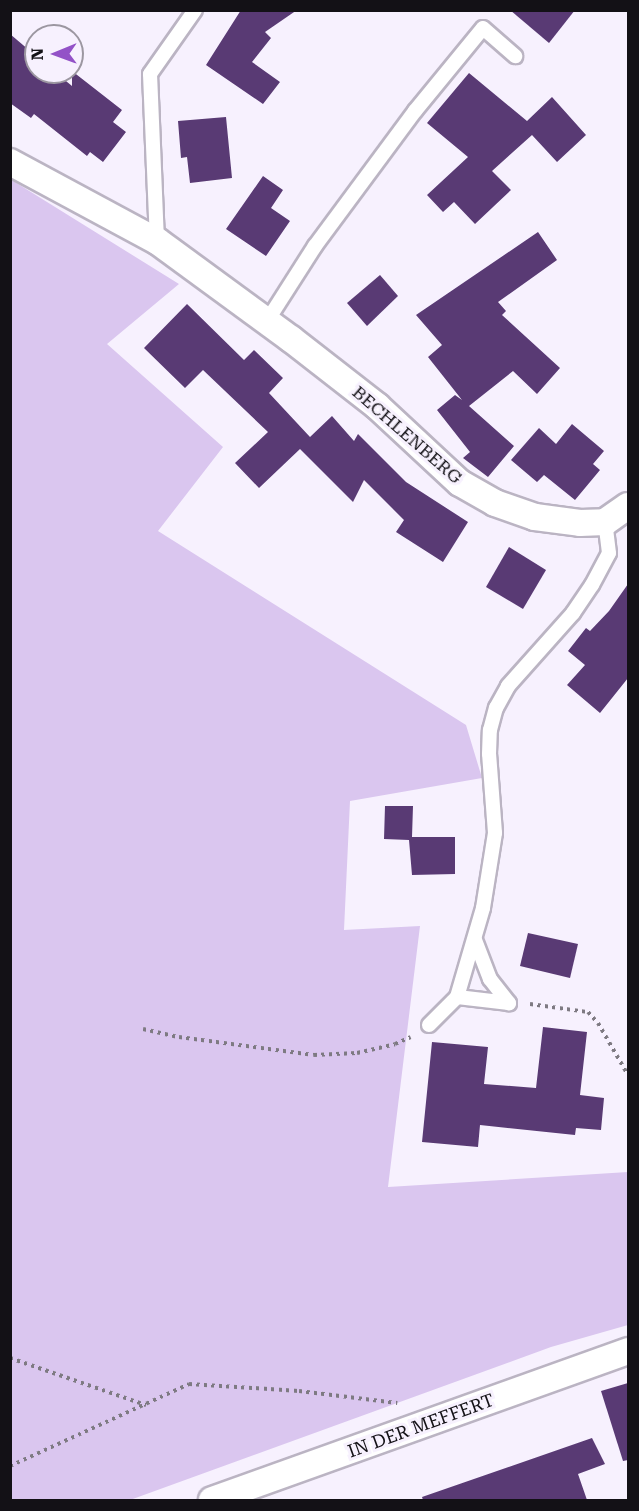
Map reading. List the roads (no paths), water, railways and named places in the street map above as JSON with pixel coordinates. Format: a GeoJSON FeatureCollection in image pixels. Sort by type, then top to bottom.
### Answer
{"type":"FeatureCollection","features":[{"type":"Feature","properties":{"kind":"street","name":"BECHLENBERG"},"geometry":{"type":"LineString","coordinates":[[10,162],[157,241],[267,321],[377,406],[460,483],[495,503],[535,517],[580,523],[605,522]]}},
{"type":"Feature","properties":{"kind":"street"},"geometry":{"type":"LineString","coordinates":[[605,522],[628,506]]}},
{"type":"Feature","properties":{"kind":"street","name":"IN DER MEFFERT"},"geometry":{"type":"LineString","coordinates":[[212,1500],[628,1351]]}},
{"type":"Feature","properties":{"kind":"lane"},"geometry":{"type":"LineString","coordinates":[[157,241],[150,74],[195,10]]}},
{"type":"Feature","properties":{"kind":"lane"},"geometry":{"type":"LineString","coordinates":[[267,321],[315,246],[408,121],[483,28],[515,56]]}},
{"type":"Feature","properties":{"kind":"lane"},"geometry":{"type":"LineString","coordinates":[[429,1025],[457,997],[475,940],[495,833],[489,754],[490,730],[496,708],[508,687],[573,613],[592,585],[609,553],[605,522]]}},
{"type":"Feature","properties":{"kind":"lane"},"geometry":{"type":"LineString","coordinates":[[457,997],[509,1003],[490,979],[475,940]]}}]}
